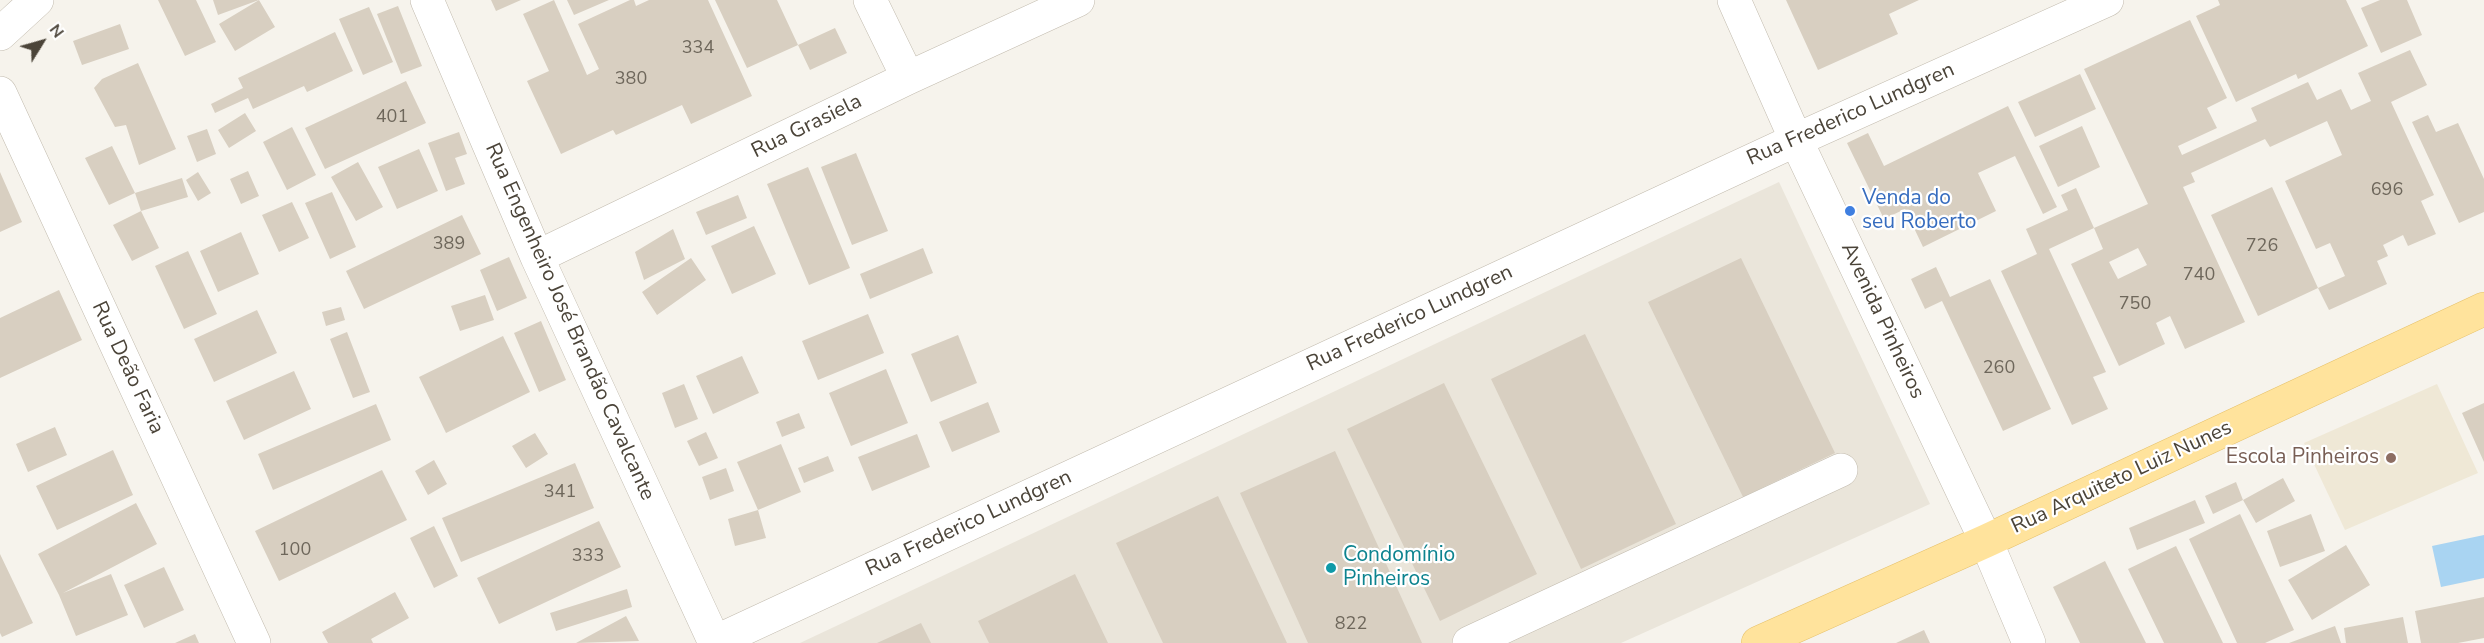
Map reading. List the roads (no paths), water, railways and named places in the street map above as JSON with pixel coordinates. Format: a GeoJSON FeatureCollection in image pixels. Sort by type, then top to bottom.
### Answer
{"type":"FeatureCollection","features":[{"type":"Feature","properties":{"kind":"main road","name":"Rua Arquiteto Luiz Nunes"},"geometry":{"type":"LineString","coordinates":[[1758,643],[1986,541],[2484,309]]}},
{"type":"Feature","properties":{"kind":"street"},"geometry":{"type":"LineString","coordinates":[[0,34],[37,0]]}},
{"type":"Feature","properties":{"kind":"street","name":"Rua Engenheiro José Brandão Cavalcante"},"geometry":{"type":"LineString","coordinates":[[427,0],[537,257],[715,642]]}},
{"type":"Feature","properties":{"kind":"street"},"geometry":{"type":"LineString","coordinates":[[870,0],[908,78]]}},
{"type":"Feature","properties":{"kind":"street","name":"Rua Grasiela"},"geometry":{"type":"LineString","coordinates":[[537,257],[908,78],[1078,0]]}},
{"type":"Feature","properties":{"kind":"street","name":"Avenida Pinheiros"},"geometry":{"type":"LineString","coordinates":[[1734,0],[1796,140],[1986,541],[2029,643]]}},
{"type":"Feature","properties":{"kind":"street","name":"Rua Frederico Lundgren"},"geometry":{"type":"LineString","coordinates":[[715,642],[1796,140],[2106,0]]}},
{"type":"Feature","properties":{"kind":"street","name":"Rua Deão Faria"},"geometry":{"type":"LineString","coordinates":[[0,93],[254,643]]}},
{"type":"Feature","properties":{"kind":"street"},"geometry":{"type":"LineString","coordinates":[[1469,643],[1841,470]]}},
{"type":"Feature","properties":{"kind":"water"},"geometry":{"type":"Polygon","coordinates":[[[2484,535],[2484,578],[2441,587],[2432,546],[2484,535]]]}},
{"type":"Feature","properties":{"kind":"place","name":"Venda do seu Roberto"},"geometry":{"type":"Point","coordinates":[1850,211]}},
{"type":"Feature","properties":{"kind":"place","name":"Escola Pinheiros"},"geometry":{"type":"Point","coordinates":[2391,458]}},
{"type":"Feature","properties":{"kind":"place","name":"Condomínio Pinheiros"},"geometry":{"type":"Point","coordinates":[1331,568]}}]}
